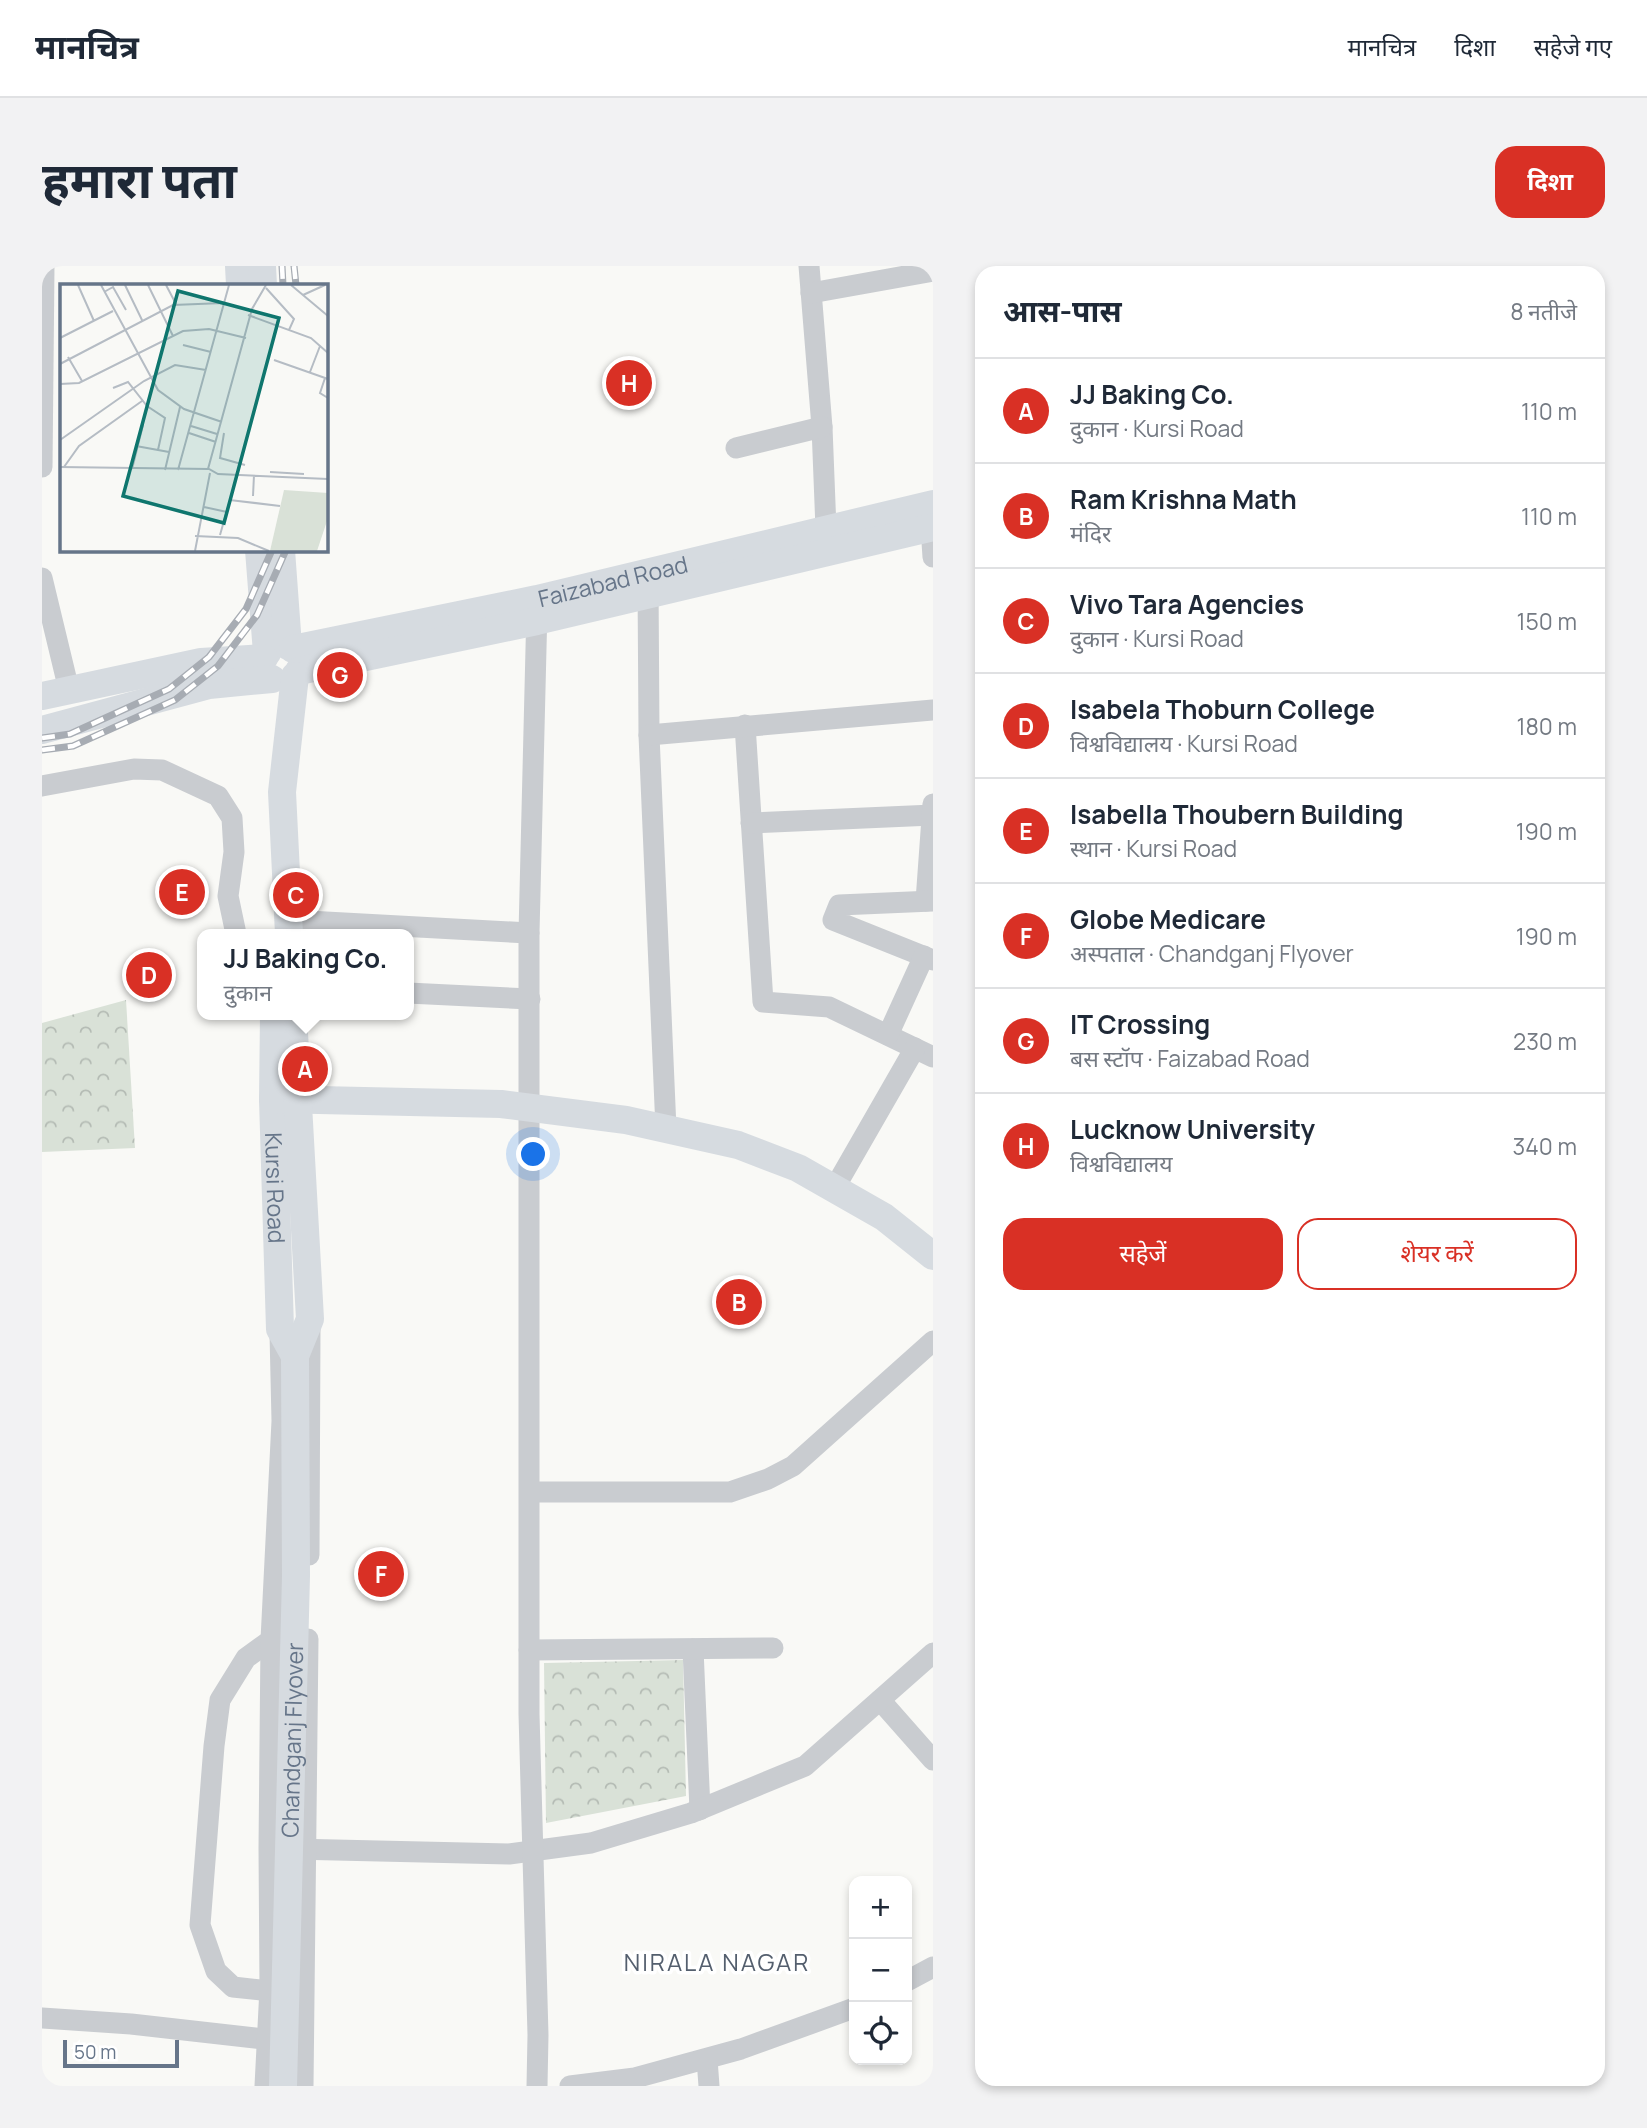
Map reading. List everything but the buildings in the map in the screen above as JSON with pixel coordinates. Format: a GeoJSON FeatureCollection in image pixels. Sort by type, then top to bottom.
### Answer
{"type":"FeatureCollection","features":[{"type":"Feature","properties":{"kind":"main road"},"geometry":{"type":"LineString","coordinates":[[239,266],[240,284]]}},
{"type":"Feature","properties":{"kind":"main road"},"geometry":{"type":"LineString","coordinates":[[262,266],[263,284]]}},
{"type":"Feature","properties":{"kind":"main road","name":"Faizabad Road"},"geometry":{"type":"LineString","coordinates":[[648,583],[826,529],[930,516]]}},
{"type":"Feature","properties":{"kind":"main road","name":"Faizabad Road"},"geometry":{"type":"LineString","coordinates":[[42,730],[282,664],[537,610],[930,516]]}},
{"type":"Feature","properties":{"kind":"main road"},"geometry":{"type":"LineString","coordinates":[[258,551],[282,664]]}},
{"type":"Feature","properties":{"kind":"main road"},"geometry":{"type":"LineString","coordinates":[[281,551],[284,929]]}},
{"type":"Feature","properties":{"kind":"main road","name":"Faizabad Road"},"geometry":{"type":"LineString","coordinates":[[42,696],[201,662],[282,664]]}},
{"type":"Feature","properties":{"kind":"main road","name":"Kursi Road"},"geometry":{"type":"LineString","coordinates":[[275,1020],[310,1319],[295,1356],[295,1393]]}},
{"type":"Feature","properties":{"kind":"main road","name":"Kursi Road"},"geometry":{"type":"LineString","coordinates":[[293,1020],[285,1099],[280,1329],[295,1356]]}},
{"type":"Feature","properties":{"kind":"main road"},"geometry":{"type":"LineString","coordinates":[[285,1099],[501,1104],[626,1120],[738,1145],[798,1168],[884,1217],[933,1256]]}},
{"type":"Feature","properties":{"kind":"main road","name":"Chandganj Flyover"},"geometry":{"type":"LineString","coordinates":[[283,2086],[296,1576],[295,1393]]}},
{"type":"Feature","properties":{"kind":"street"},"geometry":{"type":"LineString","coordinates":[[42,467],[52,363],[44,266]]}},
{"type":"Feature","properties":{"kind":"street"},"geometry":{"type":"LineString","coordinates":[[809,266],[822,427],[826,529]]}},
{"type":"Feature","properties":{"kind":"street"},"geometry":{"type":"LineString","coordinates":[[811,293],[933,271]]}},
{"type":"Feature","properties":{"kind":"street"},"geometry":{"type":"LineString","coordinates":[[736,448],[822,427]]}},
{"type":"Feature","properties":{"kind":"street"},"geometry":{"type":"LineString","coordinates":[[930,516],[933,557]]}},
{"type":"Feature","properties":{"kind":"street"},"geometry":{"type":"LineString","coordinates":[[42,578],[69,690]]}},
{"type":"Feature","properties":{"kind":"street"},"geometry":{"type":"LineString","coordinates":[[648,583],[649,735],[666,1129]]}},
{"type":"Feature","properties":{"kind":"street"},"geometry":{"type":"LineString","coordinates":[[537,610],[529,933],[529,1650],[537,2086]]}},
{"type":"Feature","properties":{"kind":"street"},"geometry":{"type":"LineString","coordinates":[[649,735],[933,710]]}},
{"type":"Feature","properties":{"kind":"street"},"geometry":{"type":"LineString","coordinates":[[745,726],[763,1002],[829,1007],[924,1053],[834,1189]]}},
{"type":"Feature","properties":{"kind":"street"},"geometry":{"type":"LineString","coordinates":[[42,786],[134,769],[162,770],[218,796],[232,818],[234,852],[228,896],[235,929]]}},
{"type":"Feature","properties":{"kind":"street"},"geometry":{"type":"LineString","coordinates":[[751,823],[932,811],[930,901],[839,905],[833,920],[928,958],[888,1035]]}},
{"type":"Feature","properties":{"kind":"street"},"geometry":{"type":"LineString","coordinates":[[414,932],[529,933]]}},
{"type":"Feature","properties":{"kind":"street"},"geometry":{"type":"LineString","coordinates":[[414,993],[530,999]]}},
{"type":"Feature","properties":{"kind":"street"},"geometry":{"type":"LineString","coordinates":[[303,2086],[310,1319]]}},
{"type":"Feature","properties":{"kind":"street"},"geometry":{"type":"LineString","coordinates":[[265,2086],[270,1991],[271,1640],[282,1421],[280,1329]]}},
{"type":"Feature","properties":{"kind":"street"},"geometry":{"type":"LineString","coordinates":[[530,1492],[730,1492],[768,1479],[793,1466],[933,1341]]}},
{"type":"Feature","properties":{"kind":"street"},"geometry":{"type":"LineString","coordinates":[[270,1991],[233,1987],[216,1971],[200,1925],[220,1700],[246,1658],[271,1640]]}},
{"type":"Feature","properties":{"kind":"street"},"geometry":{"type":"LineString","coordinates":[[529,1650],[773,1648]]}},
{"type":"Feature","properties":{"kind":"street"},"geometry":{"type":"LineString","coordinates":[[694,1649],[700,1810]]}},
{"type":"Feature","properties":{"kind":"street"},"geometry":{"type":"LineString","coordinates":[[269,1849],[509,1854],[591,1843],[700,1810],[805,1766],[933,1654]]}},
{"type":"Feature","properties":{"kind":"street"},"geometry":{"type":"LineString","coordinates":[[880,1700],[933,1760]]}},
{"type":"Feature","properties":{"kind":"street"},"geometry":{"type":"LineString","coordinates":[[570,2086],[635,2078],[707,2059],[849,2010]]}},
{"type":"Feature","properties":{"kind":"street"},"geometry":{"type":"LineString","coordinates":[[42,2018],[131,2024],[304,2044]]}},
{"type":"Feature","properties":{"kind":"street"},"geometry":{"type":"LineString","coordinates":[[707,2059],[709,2086]]}},
{"type":"Feature","properties":{"kind":"green space"},"geometry":{"type":"Polygon","coordinates":[[[126,1000],[135,1148],[42,1152],[42,1023],[126,1000]]]}},
{"type":"Feature","properties":{"kind":"green space"},"geometry":{"type":"Polygon","coordinates":[[[683,1660],[686,1796],[546,1823],[544,1663],[683,1660]]]}},
{"type":"Feature","properties":{"kind":"railway"},"geometry":{"type":"LineString","coordinates":[[282,266],[283,284]]}},
{"type":"Feature","properties":{"kind":"railway"},"geometry":{"type":"LineString","coordinates":[[294,266],[296,284]]}},
{"type":"Feature","properties":{"kind":"railway"},"geometry":{"type":"LineString","coordinates":[[42,738],[70,734],[169,689],[209,657],[246,609],[272,551]]}},
{"type":"Feature","properties":{"kind":"railway"},"geometry":{"type":"LineString","coordinates":[[42,750],[73,746],[175,700],[218,666],[257,615],[286,551]]}},
{"type":"Feature","properties":{"kind":"place","name":"Lucknow University"},"geometry":{"type":"Point","coordinates":[629,383]}},
{"type":"Feature","properties":{"kind":"place","name":"IT Crossing"},"geometry":{"type":"Point","coordinates":[340,675]}},
{"type":"Feature","properties":{"kind":"place","name":"Isabella Thoubern Building"},"geometry":{"type":"Point","coordinates":[182,892]}},
{"type":"Feature","properties":{"kind":"place","name":"Vivo Tara Agencies"},"geometry":{"type":"Point","coordinates":[296,895]}},
{"type":"Feature","properties":{"kind":"place","name":"Isabela Thoburn College"},"geometry":{"type":"Point","coordinates":[149,975]}},
{"type":"Feature","properties":{"kind":"place","name":"JJ Baking Co."},"geometry":{"type":"Point","coordinates":[305,1069]}},
{"type":"Feature","properties":{"kind":"place","name":"Ram Krishna Math"},"geometry":{"type":"Point","coordinates":[739,1302]}},
{"type":"Feature","properties":{"kind":"place","name":"Globe Medicare"},"geometry":{"type":"Point","coordinates":[381,1574]}},
{"type":"Feature","properties":{"kind":"district","name":"NIRALA NAGAR"},"geometry":{"type":"Point","coordinates":[717,1961]}}]}
